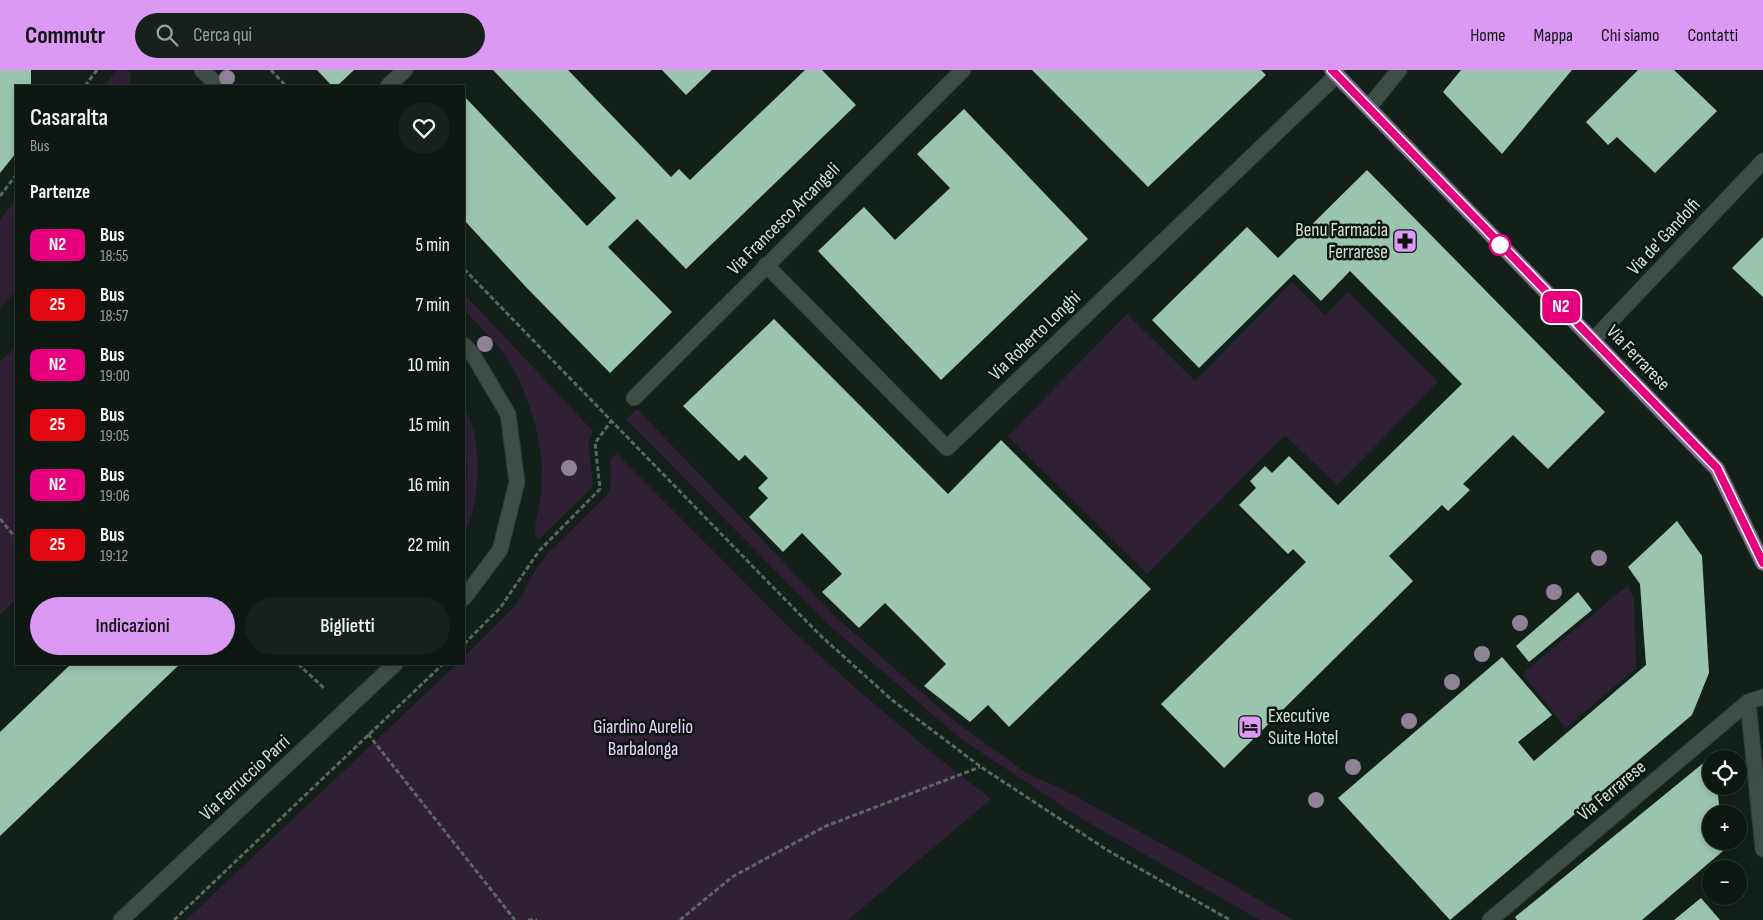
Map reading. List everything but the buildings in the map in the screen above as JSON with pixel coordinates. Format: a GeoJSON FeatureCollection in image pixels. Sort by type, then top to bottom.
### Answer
{"type":"FeatureCollection","features":[{"type":"Feature","properties":{"kind":"main road","name":"Via Ferrarese"},"geometry":{"type":"LineString","coordinates":[[1335,72],[1717,468],[1763,563]]}},
{"type":"Feature","properties":{"kind":"street"},"geometry":{"type":"LineString","coordinates":[[202,70],[217,85]]}},
{"type":"Feature","properties":{"kind":"street"},"geometry":{"type":"LineString","coordinates":[[389,85],[405,70]]}},
{"type":"Feature","properties":{"kind":"street","name":"Via Francesco Arcangeli"},"geometry":{"type":"LineString","coordinates":[[634,398],[963,70]]}},
{"type":"Feature","properties":{"kind":"street"},"geometry":{"type":"LineString","coordinates":[[1369,107],[1399,70]]}},
{"type":"Feature","properties":{"kind":"street","name":"Via Roberto Longhi"},"geometry":{"type":"LineString","coordinates":[[766,265],[947,448],[1335,72]]}},
{"type":"Feature","properties":{"kind":"street","name":"Via de' Gandolfi"},"geometry":{"type":"LineString","coordinates":[[1593,340],[1763,161]]}},
{"type":"Feature","properties":{"kind":"street"},"geometry":{"type":"LineString","coordinates":[[465,346],[474,355],[508,414],[517,482],[500,550],[465,597]]}},
{"type":"Feature","properties":{"kind":"street","name":"Via Ferruccio Parri"},"geometry":{"type":"LineString","coordinates":[[121,920],[394,665]]}},
{"type":"Feature","properties":{"kind":"street"},"geometry":{"type":"LineString","coordinates":[[1756,699],[1763,849]]}},
{"type":"Feature","properties":{"kind":"street","name":"Via Ferrarese"},"geometry":{"type":"LineString","coordinates":[[1490,920],[1756,699]]}},
{"type":"Feature","properties":{"kind":"path"},"geometry":{"type":"LineString","coordinates":[[86,85],[98,70]]}},
{"type":"Feature","properties":{"kind":"path"},"geometry":{"type":"LineString","coordinates":[[271,70],[285,85]]}},
{"type":"Feature","properties":{"kind":"path"},"geometry":{"type":"LineString","coordinates":[[0,196],[15,176]]}},
{"type":"Feature","properties":{"kind":"path"},"geometry":{"type":"LineString","coordinates":[[465,270],[821,636],[892,700],[981,767],[1107,850],[1230,920]]}},
{"type":"Feature","properties":{"kind":"path"},"geometry":{"type":"LineString","coordinates":[[465,643],[500,608],[539,551],[600,489],[595,443],[612,421]]}},
{"type":"Feature","properties":{"kind":"path"},"geometry":{"type":"LineString","coordinates":[[0,519],[15,537]]}},
{"type":"Feature","properties":{"kind":"path"},"geometry":{"type":"LineString","coordinates":[[299,665],[326,690]]}},
{"type":"Feature","properties":{"kind":"path"},"geometry":{"type":"LineString","coordinates":[[174,920],[442,665]]}},
{"type":"Feature","properties":{"kind":"path"},"geometry":{"type":"LineString","coordinates":[[364,730],[515,920]]}},
{"type":"Feature","properties":{"kind":"path"},"geometry":{"type":"LineString","coordinates":[[680,920],[732,877],[826,826],[981,767]]}},
{"type":"Feature","properties":{"kind":"path"},"geometry":{"type":"LineString","coordinates":[[528,920],[537,920]]}},
{"type":"Feature","properties":{"kind":"green space"},"geometry":{"type":"Polygon","coordinates":[[[117,70],[129,71],[131,80],[129,85],[105,85],[117,70]]]}},
{"type":"Feature","properties":{"kind":"green space"},"geometry":{"type":"Polygon","coordinates":[[[15,200],[15,292],[0,308],[0,220],[15,200]]]}},
{"type":"Feature","properties":{"kind":"green space"},"geometry":{"type":"Polygon","coordinates":[[[1292,282],[1325,315],[1348,292],[1438,382],[1337,485],[1285,435],[1147,574],[1008,436],[1127,314],[1195,381],[1292,282]]]}},
{"type":"Feature","properties":{"kind":"green space"},"geometry":{"type":"Polygon","coordinates":[[[465,295],[593,431],[588,444],[593,483],[591,488],[539,539],[535,536],[535,532],[541,498],[542,472],[539,440],[523,389],[507,358],[465,311],[465,295]]]}},
{"type":"Feature","properties":{"kind":"green space"},"geometry":{"type":"Polygon","coordinates":[[[15,348],[15,600],[0,615],[0,362],[15,348]]]}},
{"type":"Feature","properties":{"kind":"green space"},"geometry":{"type":"Polygon","coordinates":[[[637,409],[837,618],[953,720],[1028,774],[1062,789],[1184,856],[1293,920],[1260,920],[1079,817],[961,739],[829,625],[626,419],[637,409]]]}},
{"type":"Feature","properties":{"kind":"green space"},"geometry":{"type":"Polygon","coordinates":[[[465,410],[475,436],[478,471],[474,506],[465,532],[465,488],[468,468],[465,454],[465,410]]]}},
{"type":"Feature","properties":{"kind":"green space","name":"Giardino Aurelio Barbalonga"},"geometry":{"type":"Polygon","coordinates":[[[617,454],[793,631],[851,684],[931,752],[991,799],[848,920],[186,920],[456,665],[465,665],[465,656],[516,605],[535,571],[549,552],[606,496],[611,486],[611,458],[617,454]]]}},
{"type":"Feature","properties":{"kind":"green space"},"geometry":{"type":"Polygon","coordinates":[[[1628,585],[1634,600],[1636,668],[1566,728],[1522,674],[1628,585]]]}},
{"type":"Feature","properties":{"kind":"bus line","name":"N2"},"geometry":{"type":"LineString","coordinates":[[1332,70],[1717,468],[1763,563]]}},
{"type":"Feature","properties":{"kind":"place","name":"Benu Farmacia Ferrarese"},"geometry":{"type":"Point","coordinates":[1405,241]}},
{"type":"Feature","properties":{"kind":"place","name":"Executive Suite Hotel"},"geometry":{"type":"Point","coordinates":[1250,727]}}]}
